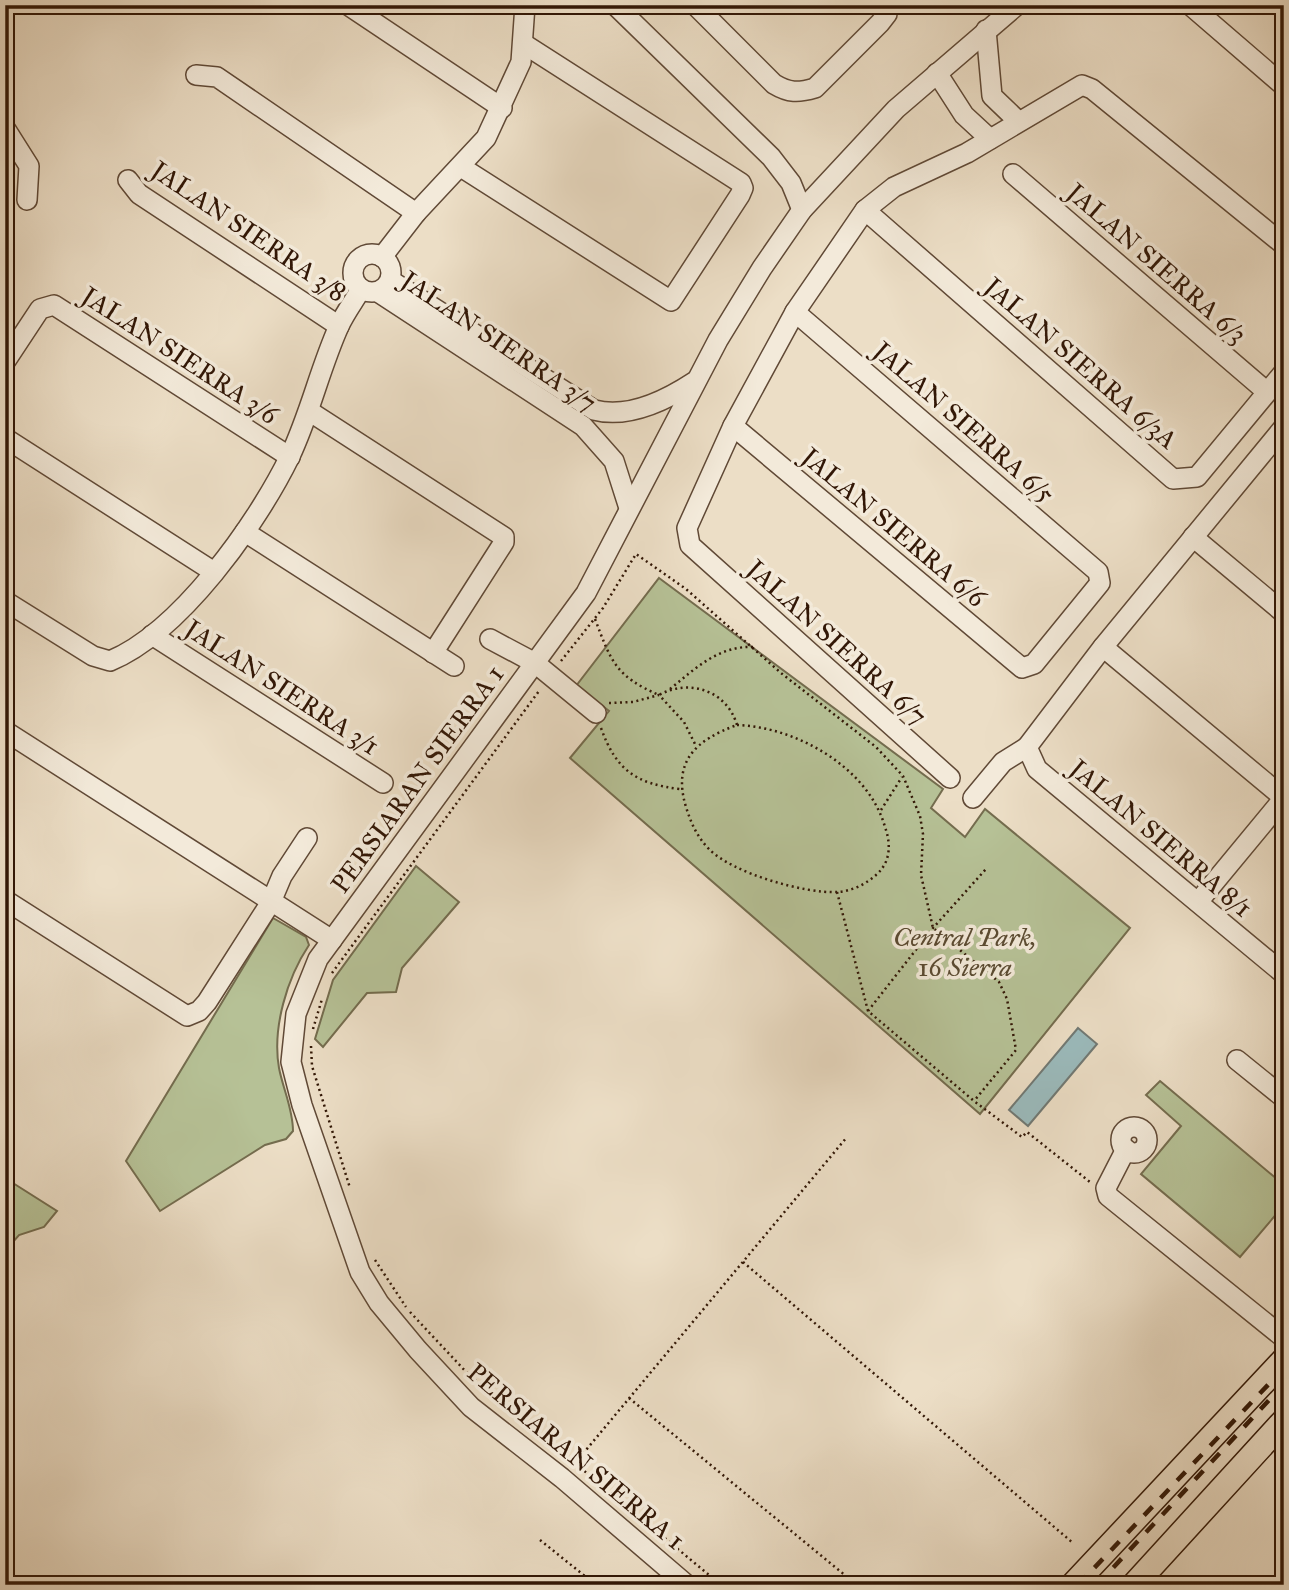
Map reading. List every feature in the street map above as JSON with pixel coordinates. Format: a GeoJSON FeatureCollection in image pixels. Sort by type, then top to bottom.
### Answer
{"type":"FeatureCollection","features":[{"type":"Feature","properties":{"kind":"main road"},"geometry":{"type":"LineString","coordinates":[[1073,1585],[1256,1377],[1284,1360]]}},
{"type":"Feature","properties":{"kind":"main road"},"geometry":{"type":"LineString","coordinates":[[1134,1585],[1284,1421]]}},
{"type":"Feature","properties":{"kind":"street"},"geometry":{"type":"LineString","coordinates":[[348,5],[502,108]]}},
{"type":"Feature","properties":{"kind":"street"},"geometry":{"type":"LineString","coordinates":[[382,257],[416,213],[486,138],[521,62],[525,5]]}},
{"type":"Feature","properties":{"kind":"street"},"geometry":{"type":"LineString","coordinates":[[615,5],[771,157],[791,183],[802,210]]}},
{"type":"Feature","properties":{"kind":"street"},"geometry":{"type":"LineString","coordinates":[[695,5],[774,84],[787,91],[801,92],[815,88],[887,10]]}},
{"type":"Feature","properties":{"kind":"street","name":"PERSIARAN SIERRA 1"},"geometry":{"type":"LineString","coordinates":[[687,1585],[562,1478],[471,1407],[379,1303],[360,1272],[302,1105],[291,1062],[296,1014],[318,959],[586,593],[697,380],[762,268],[802,210],[896,109],[1017,5]]}},
{"type":"Feature","properties":{"kind":"street"},"geometry":{"type":"LineString","coordinates":[[1190,5],[1284,86]]}},
{"type":"Feature","properties":{"kind":"street"},"geometry":{"type":"LineString","coordinates":[[986,30],[992,96],[1018,121]]}},
{"type":"Feature","properties":{"kind":"street"},"geometry":{"type":"LineString","coordinates":[[461,167],[666,300],[675,298],[740,195],[743,188],[741,183],[524,44]]}},
{"type":"Feature","properties":{"kind":"street"},"geometry":{"type":"LineString","coordinates":[[937,73],[964,115],[990,138]]}},
{"type":"Feature","properties":{"kind":"street"},"geometry":{"type":"LineString","coordinates":[[196,75],[217,77],[416,213]]}},
{"type":"Feature","properties":{"kind":"street"},"geometry":{"type":"LineString","coordinates":[[733,426],[795,312],[865,210],[894,187],[990,138],[1082,85],[1092,89],[1284,245]]}},
{"type":"Feature","properties":{"kind":"street"},"geometry":{"type":"LineString","coordinates":[[5,128],[29,166],[27,200]]}},
{"type":"Feature","properties":{"kind":"street","name":"JALAN SIERRA 6/3"},"geometry":{"type":"LineString","coordinates":[[1013,174],[1267,393]]}},
{"type":"Feature","properties":{"kind":"street","name":"JALAN SIERRA 3/8"},"geometry":{"type":"LineString","coordinates":[[128,180],[139,194],[340,326]]}},
{"type":"Feature","properties":{"kind":"street","name":"JALAN SIERRA 6/3A"},"geometry":{"type":"LineString","coordinates":[[865,210],[1173,479],[1197,477],[1284,372]]}},
{"type":"Feature","properties":{"kind":"street"},"geometry":{"type":"LineString","coordinates":[[376,287],[354,279],[355,266],[363,257],[382,257]]}},
{"type":"Feature","properties":{"kind":"street"},"geometry":{"type":"LineString","coordinates":[[5,601],[93,656],[110,661],[131,653],[152,635],[214,572],[245,532],[289,457],[340,326],[376,287],[390,267],[382,257]]}},
{"type":"Feature","properties":{"kind":"street","name":"JALAN SIERRA 3/7"},"geometry":{"type":"LineString","coordinates":[[376,287],[453,330],[589,418],[614,461],[629,508]]}},
{"type":"Feature","properties":{"kind":"street","name":"JALAN SIERRA 3/6"},"geometry":{"type":"LineString","coordinates":[[5,362],[40,309],[54,306],[289,457]]}},
{"type":"Feature","properties":{"kind":"street","name":"JALAN SIERRA 6/5"},"geometry":{"type":"LineString","coordinates":[[795,312],[1098,572],[1100,583],[1034,664],[1022,668]]}},
{"type":"Feature","properties":{"kind":"street","name":"JALAN SIERRA 3/7"},"geometry":{"type":"LineString","coordinates":[[589,418],[660,402],[697,380]]}},
{"type":"Feature","properties":{"kind":"street"},"geometry":{"type":"LineString","coordinates":[[643,406],[674,423]]}},
{"type":"Feature","properties":{"kind":"street"},"geometry":{"type":"LineString","coordinates":[[309,411],[501,534],[505,542],[433,653]]}},
{"type":"Feature","properties":{"kind":"street","name":"JALAN SIERRA 6/7"},"geometry":{"type":"LineString","coordinates":[[733,426],[687,528],[690,545],[950,778]]}},
{"type":"Feature","properties":{"kind":"street","name":"JALAN SIERRA 6/6"},"geometry":{"type":"LineString","coordinates":[[733,426],[1022,668]]}},
{"type":"Feature","properties":{"kind":"street"},"geometry":{"type":"LineString","coordinates":[[973,798],[1003,762],[1027,747],[1103,647],[1282,431]]}},
{"type":"Feature","properties":{"kind":"street"},"geometry":{"type":"LineString","coordinates":[[5,438],[214,572]]}},
{"type":"Feature","properties":{"kind":"street"},"geometry":{"type":"LineString","coordinates":[[614,461],[643,480]]}},
{"type":"Feature","properties":{"kind":"street"},"geometry":{"type":"LineString","coordinates":[[245,532],[454,666]]}},
{"type":"Feature","properties":{"kind":"street"},"geometry":{"type":"LineString","coordinates":[[1193,537],[1284,613]]}},
{"type":"Feature","properties":{"kind":"street","name":"JALAN SIERRA 3/1"},"geometry":{"type":"LineString","coordinates":[[152,635],[383,783]]}},
{"type":"Feature","properties":{"kind":"street"},"geometry":{"type":"LineString","coordinates":[[490,639],[535,663],[596,713]]}},
{"type":"Feature","properties":{"kind":"street"},"geometry":{"type":"LineString","coordinates":[[1103,647],[1284,798],[1198,902]]}},
{"type":"Feature","properties":{"kind":"street"},"geometry":{"type":"LineString","coordinates":[[5,731],[332,940]]}},
{"type":"Feature","properties":{"kind":"street","name":"JALAN SIERRA 8/1"},"geometry":{"type":"LineString","coordinates":[[1027,747],[1037,769],[1284,974]]}},
{"type":"Feature","properties":{"kind":"street"},"geometry":{"type":"LineString","coordinates":[[5,900],[187,1016],[199,1011],[207,1002],[271,902],[282,876],[307,838]]}},
{"type":"Feature","properties":{"kind":"street"},"geometry":{"type":"LineString","coordinates":[[1237,1060],[1284,1098]]}},
{"type":"Feature","properties":{"kind":"street"},"geometry":{"type":"LineString","coordinates":[[1126,1149],[1105,1188],[1108,1196],[1284,1338]]}},
{"type":"Feature","properties":{"kind":"path"},"geometry":{"type":"LineString","coordinates":[[561,662],[595,619],[636,554],[686,589],[716,618],[755,647],[781,673],[876,747],[903,776],[920,816],[923,834],[921,875],[933,928],[988,970],[999,982],[1007,999],[1016,1050],[974,1101]]}},
{"type":"Feature","properties":{"kind":"path"},"geometry":{"type":"LineString","coordinates":[[595,619],[618,670],[633,683],[659,695],[684,722],[696,746]]}},
{"type":"Feature","properties":{"kind":"path"},"geometry":{"type":"LineString","coordinates":[[680,789],[645,781],[613,759],[596,713],[604,703],[633,702],[659,695],[710,657],[737,646],[755,647]]}},
{"type":"Feature","properties":{"kind":"path"},"geometry":{"type":"LineString","coordinates":[[670,689],[697,688],[718,697],[732,709],[737,725]]}},
{"type":"Feature","properties":{"kind":"path"},"geometry":{"type":"LineString","coordinates":[[327,980],[539,691]]}},
{"type":"Feature","properties":{"kind":"path"},"geometry":{"type":"LineString","coordinates":[[737,725],[760,726],[812,746],[837,762],[881,810],[890,842],[884,868],[870,880],[837,892],[761,877],[728,863],[709,849],[692,825],[680,789],[685,762],[696,746],[716,733],[737,725]]}},
{"type":"Feature","properties":{"kind":"path"},"geometry":{"type":"LineString","coordinates":[[881,810],[903,776]]}},
{"type":"Feature","properties":{"kind":"path"},"geometry":{"type":"LineString","coordinates":[[868,1011],[933,928],[986,869]]}},
{"type":"Feature","properties":{"kind":"path"},"geometry":{"type":"LineString","coordinates":[[837,892],[868,1011],[974,1101],[1022,1137],[1027,1132],[1108,1196]]}},
{"type":"Feature","properties":{"kind":"path"},"geometry":{"type":"LineString","coordinates":[[324,991],[310,1037],[312,1066],[354,1200]]}},
{"type":"Feature","properties":{"kind":"path"},"geometry":{"type":"LineString","coordinates":[[562,1478],[847,1137]]}},
{"type":"Feature","properties":{"kind":"path"},"geometry":{"type":"LineString","coordinates":[[371,1253],[407,1309],[468,1374],[720,1585]]}},
{"type":"Feature","properties":{"kind":"path"},"geometry":{"type":"LineString","coordinates":[[743,1262],[1073,1543]]}},
{"type":"Feature","properties":{"kind":"path"},"geometry":{"type":"LineString","coordinates":[[629,1398],[857,1585]]}},
{"type":"Feature","properties":{"kind":"path"},"geometry":{"type":"LineString","coordinates":[[540,1540],[596,1585]]}},
{"type":"Feature","properties":{"kind":"green space","name":"Central Park, 16 Sierra"},"geometry":{"type":"Polygon","coordinates":[[[659,578],[943,789],[931,808],[965,837],[985,809],[1130,928],[980,1114],[570,758],[609,711],[576,686],[659,578]]]}},
{"type":"Feature","properties":{"kind":"green space"},"geometry":{"type":"Polygon","coordinates":[[[416,866],[459,902],[402,968],[396,992],[367,993],[323,1047],[315,1039],[333,980],[416,866]]]}},
{"type":"Feature","properties":{"kind":"green space"},"geometry":{"type":"Polygon","coordinates":[[[273,918],[306,937],[309,945],[288,988],[278,1037],[279,1068],[290,1107],[293,1131],[286,1139],[265,1145],[160,1211],[126,1161],[273,918]]]}},
{"type":"Feature","properties":{"kind":"green space"},"geometry":{"type":"Polygon","coordinates":[[[1160,1081],[1284,1185],[1284,1205],[1240,1257],[1141,1174],[1181,1126],[1146,1095],[1160,1081]]]}},
{"type":"Feature","properties":{"kind":"green space"},"geometry":{"type":"Polygon","coordinates":[[[5,1178],[57,1211],[44,1227],[19,1235],[5,1251],[5,1178]]]}},
{"type":"Feature","properties":{"kind":"water"},"geometry":{"type":"Polygon","coordinates":[[[1078,1028],[1097,1044],[1028,1126],[1009,1110],[1078,1028]]]}},
{"type":"Feature","properties":{"kind":"railway"},"geometry":{"type":"LineString","coordinates":[[1078,1585],[1284,1368]]}},
{"type":"Feature","properties":{"kind":"railway"},"geometry":{"type":"LineString","coordinates":[[1097,1585],[1284,1384]]}}]}
